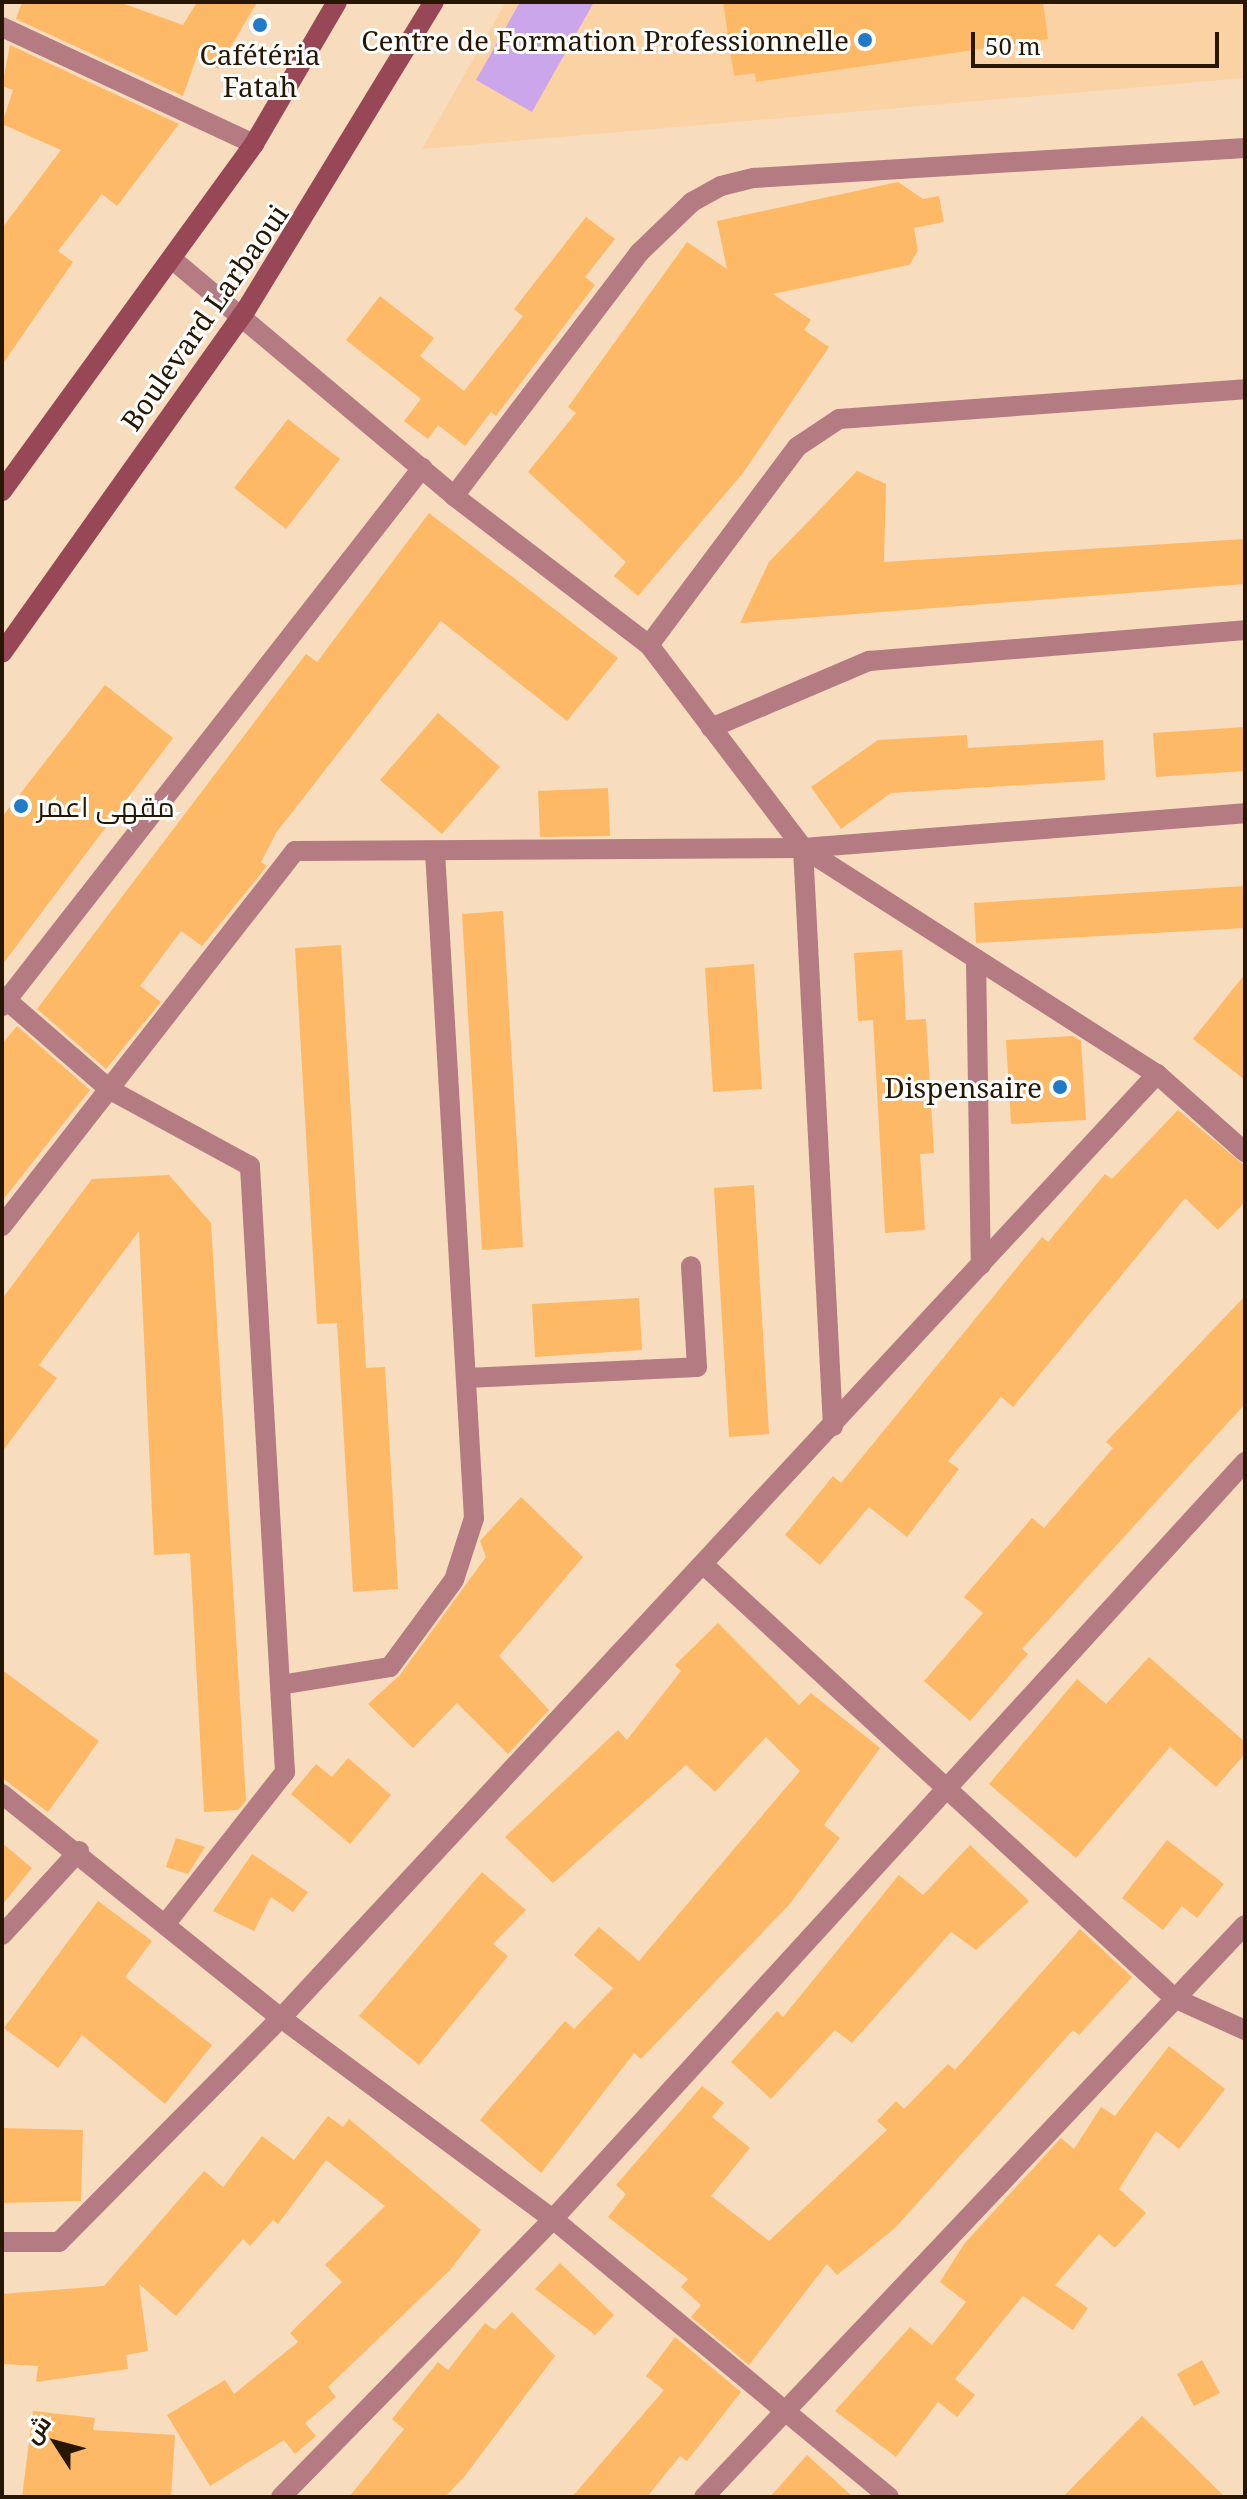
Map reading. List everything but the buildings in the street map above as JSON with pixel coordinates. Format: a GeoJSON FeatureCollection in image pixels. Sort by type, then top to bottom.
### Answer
{"type":"FeatureCollection","features":[{"type":"Feature","properties":{"kind":"main road","name":"Boulevard Larbaoui"},"geometry":{"type":"LineString","coordinates":[[2,491],[254,144],[337,2]]}},
{"type":"Feature","properties":{"kind":"main road","name":"Boulevard Larbaoui"},"geometry":{"type":"LineString","coordinates":[[2,653],[244,313],[434,2]]}},
{"type":"Feature","properties":{"kind":"street"},"geometry":{"type":"LineString","coordinates":[[4,33],[254,144]]}},
{"type":"Feature","properties":{"kind":"street"},"geometry":{"type":"LineString","coordinates":[[454,496],[639,253],[692,202],[721,186],[754,178],[1245,148]]}},
{"type":"Feature","properties":{"kind":"street"},"geometry":{"type":"LineString","coordinates":[[172,259],[244,313],[454,496],[649,645],[803,848],[1157,1074],[1245,1152]]}},
{"type":"Feature","properties":{"kind":"street"},"geometry":{"type":"LineString","coordinates":[[649,645],[797,447],[839,419],[1245,389]]}},
{"type":"Feature","properties":{"kind":"street"},"geometry":{"type":"LineString","coordinates":[[167,1922],[285,1772],[250,1166],[109,1089],[4,1001],[422,468]]}},
{"type":"Feature","properties":{"kind":"street"},"geometry":{"type":"LineString","coordinates":[[711,728],[869,661],[1245,630]]}},
{"type":"Feature","properties":{"kind":"street"},"geometry":{"type":"LineString","coordinates":[[2,1226],[295,851],[803,848],[1245,813]]}},
{"type":"Feature","properties":{"kind":"street"},"geometry":{"type":"LineString","coordinates":[[803,848],[833,1426]]}},
{"type":"Feature","properties":{"kind":"street"},"geometry":{"type":"LineString","coordinates":[[280,1685],[390,1667],[454,1580],[474,1518],[435,851]]}},
{"type":"Feature","properties":{"kind":"street"},"geometry":{"type":"LineString","coordinates":[[976,959],[981,1265]]}},
{"type":"Feature","properties":{"kind":"street"},"geometry":{"type":"LineString","coordinates":[[2,2242],[59,2242],[281,2018],[1157,1074]]}},
{"type":"Feature","properties":{"kind":"street"},"geometry":{"type":"LineString","coordinates":[[466,1378],[697,1367],[691,1266]]}},
{"type":"Feature","properties":{"kind":"street"},"geometry":{"type":"LineString","coordinates":[[281,2497],[553,2219],[1245,1462]]}},
{"type":"Feature","properties":{"kind":"street"},"geometry":{"type":"LineString","coordinates":[[704,1565],[950,1787],[1174,1998],[1245,2030]]}},
{"type":"Feature","properties":{"kind":"street"},"geometry":{"type":"LineString","coordinates":[[2,1794],[79,1851],[281,2018],[553,2219],[889,2497]]}},
{"type":"Feature","properties":{"kind":"street"},"geometry":{"type":"LineString","coordinates":[[2,1935],[79,1851]]}},
{"type":"Feature","properties":{"kind":"street"},"geometry":{"type":"LineString","coordinates":[[704,2497],[1245,1925]]}},
{"type":"Feature","properties":{"kind":"shaded area","name":"Centre de Formation Professionnelle"},"geometry":{"type":"Polygon","coordinates":[[[506,2],[1245,2],[1245,78],[422,149],[506,2]]]}},
{"type":"Feature","properties":{"kind":"shaded area"},"geometry":{"type":"Polygon","coordinates":[[[520,2],[594,2],[532,112],[476,80],[520,2]]]}},
{"type":"Feature","properties":{"kind":"place","name":"Cafétéria Fatah"},"geometry":{"type":"Point","coordinates":[260,25]}},
{"type":"Feature","properties":{"kind":"place","name":"Centre de Formation Professionnelle"},"geometry":{"type":"Point","coordinates":[865,40]}},
{"type":"Feature","properties":{"kind":"place","name":"مقهى اعمر"},"geometry":{"type":"Point","coordinates":[21,806]}},
{"type":"Feature","properties":{"kind":"place","name":"Dispensaire"},"geometry":{"type":"Point","coordinates":[1060,1087]}}]}
